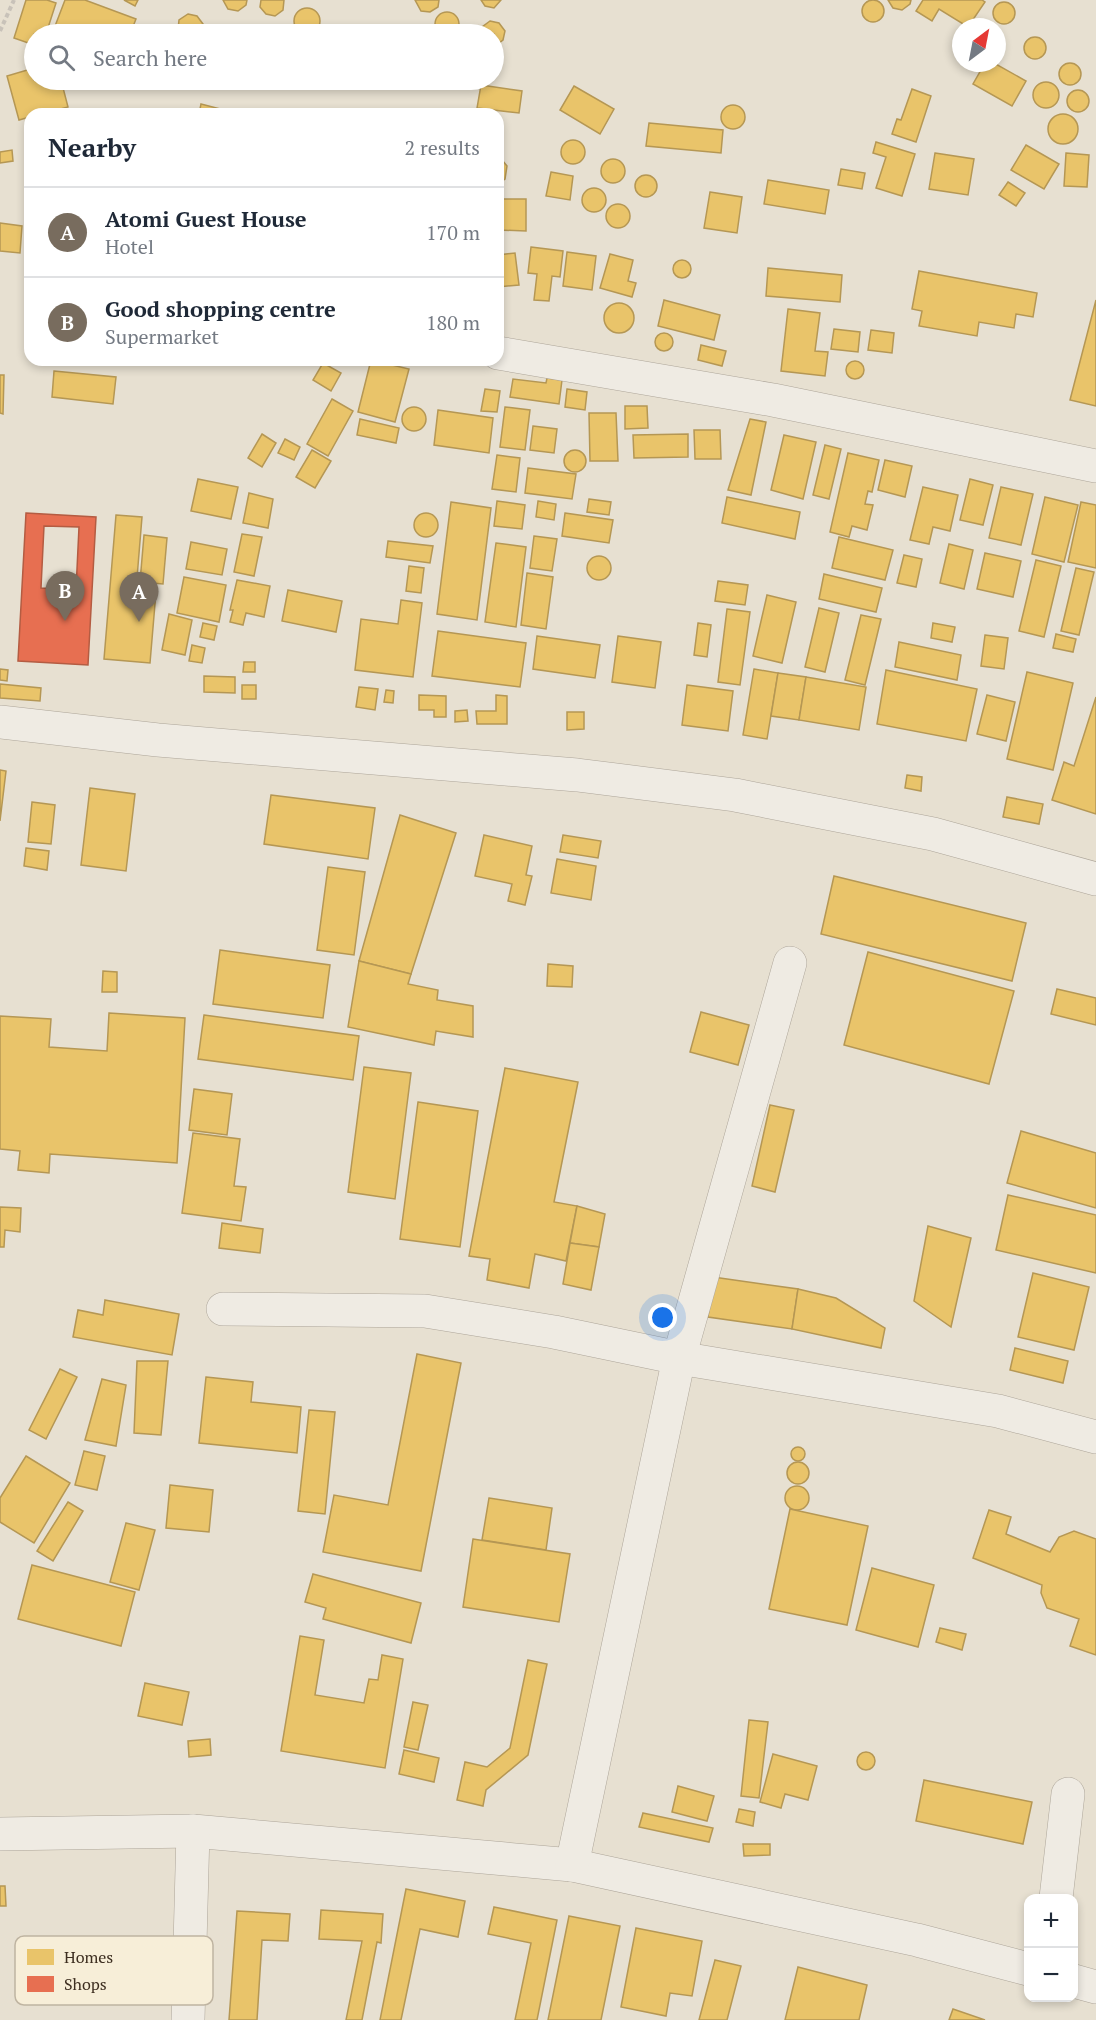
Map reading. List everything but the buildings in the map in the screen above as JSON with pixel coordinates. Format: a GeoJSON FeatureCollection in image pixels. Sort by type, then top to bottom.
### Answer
{"type":"FeatureCollection","features":[{"type":"Feature","properties":{"kind":"street"},"geometry":{"type":"LineString","coordinates":[[504,354],[772,400],[1096,466]]}},
{"type":"Feature","properties":{"kind":"street"},"geometry":{"type":"LineString","coordinates":[[0,722],[158,740],[577,775],[735,795],[933,834],[1096,879]]}},
{"type":"Feature","properties":{"kind":"street"},"geometry":{"type":"LineString","coordinates":[[572,1865],[679,1358],[790,963]]}},
{"type":"Feature","properties":{"kind":"street"},"geometry":{"type":"LineString","coordinates":[[223,1309],[425,1311],[554,1332],[679,1358],[998,1412],[1096,1437]]}},
{"type":"Feature","properties":{"kind":"street"},"geometry":{"type":"LineString","coordinates":[[1057,1894],[1068,1794]]}},
{"type":"Feature","properties":{"kind":"street"},"geometry":{"type":"LineString","coordinates":[[191,1936],[194,1831]]}},
{"type":"Feature","properties":{"kind":"street"},"geometry":{"type":"LineString","coordinates":[[0,1834],[194,1831],[572,1865],[917,1940],[1024,1968]]}},
{"type":"Feature","properties":{"kind":"street"},"geometry":{"type":"LineString","coordinates":[[1078,1982],[1096,1987]]}},
{"type":"Feature","properties":{"kind":"street"},"geometry":{"type":"LineString","coordinates":[[188,2005],[188,2020]]}},
{"type":"Feature","properties":{"kind":"path"},"geometry":{"type":"LineString","coordinates":[[0,31],[14,0]]}},
{"type":"Feature","properties":{"kind":"place","name":"Good shopping centre"},"geometry":{"type":"Point","coordinates":[65,621]}},
{"type":"Feature","properties":{"kind":"place","name":"Atomi Guest House"},"geometry":{"type":"Point","coordinates":[139,622]}}]}
